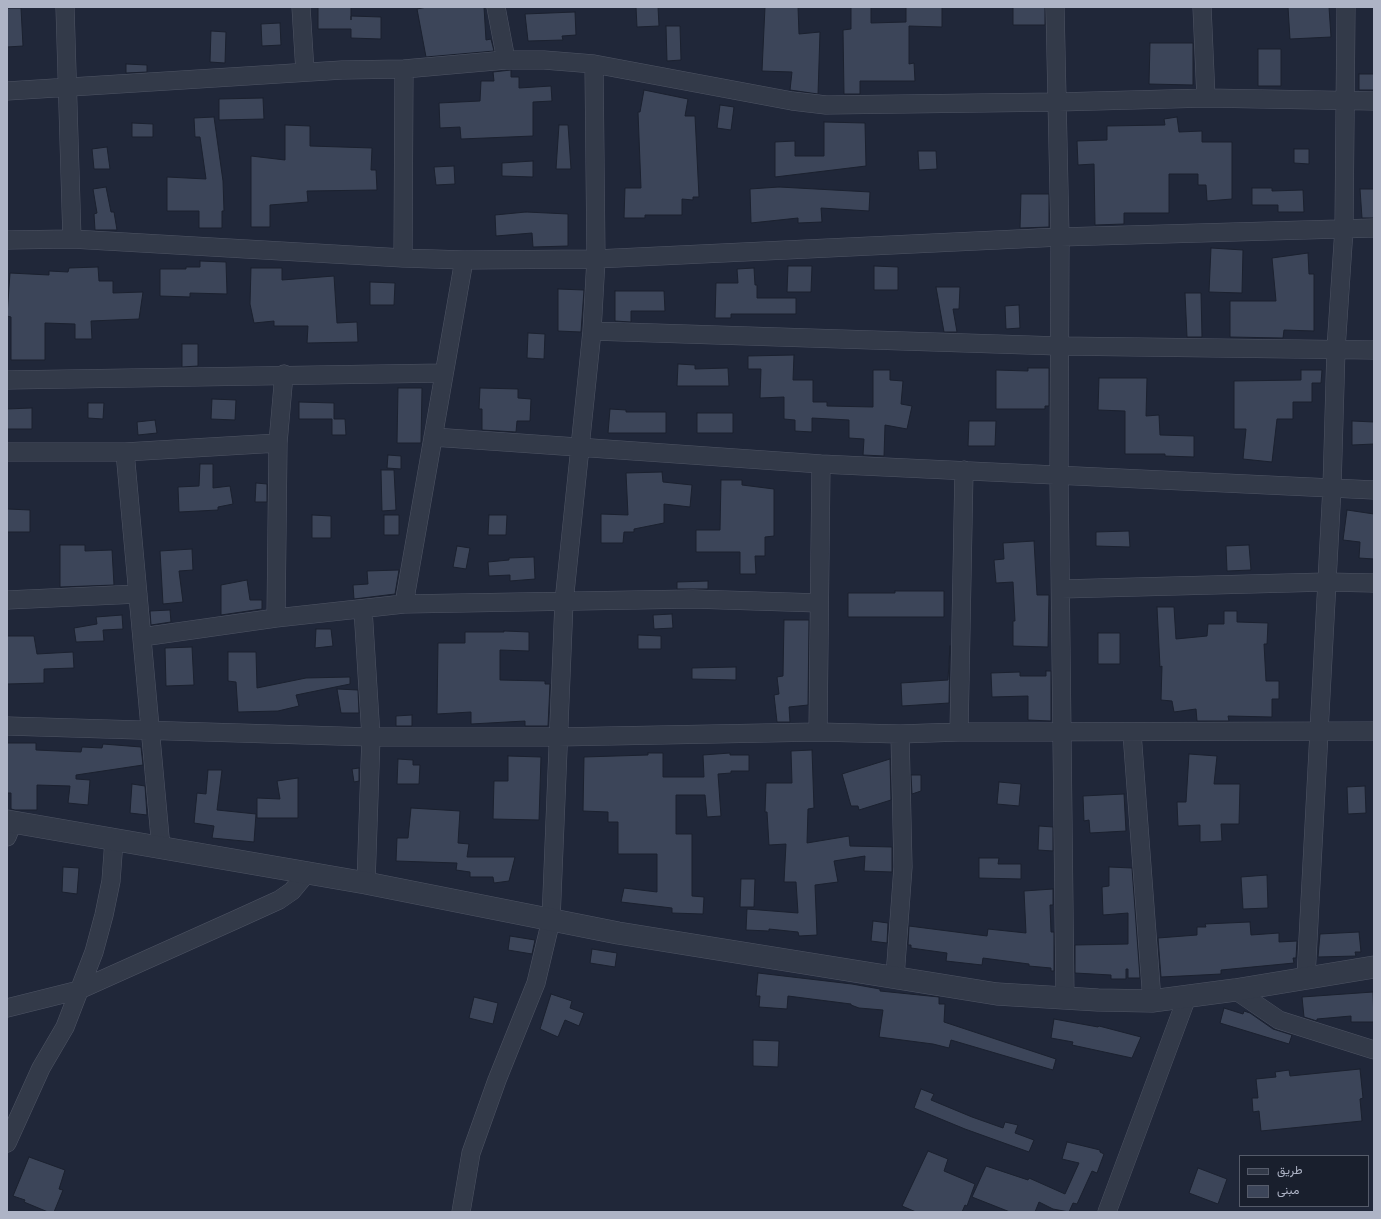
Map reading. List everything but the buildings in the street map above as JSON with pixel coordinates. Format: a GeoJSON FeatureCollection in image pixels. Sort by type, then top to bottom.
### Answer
{"type":"FeatureCollection","features":[{"type":"Feature","properties":{"kind":"street"},"geometry":{"type":"LineString","coordinates":[[65,7],[72,239]]}},
{"type":"Feature","properties":{"kind":"street"},"geometry":{"type":"LineString","coordinates":[[301,7],[305,72]]}},
{"type":"Feature","properties":{"kind":"street"},"geometry":{"type":"LineString","coordinates":[[496,7],[506,60]]}},
{"type":"Feature","properties":{"kind":"street"},"geometry":{"type":"LineString","coordinates":[[1055,7],[1060,237],[1059,476],[1065,998]]}},
{"type":"Feature","properties":{"kind":"street"},"geometry":{"type":"LineString","coordinates":[[1202,7],[1206,98]]}},
{"type":"Feature","properties":{"kind":"street"},"geometry":{"type":"LineString","coordinates":[[1306,977],[1332,487],[1336,350],[1344,229],[1346,7]]}},
{"type":"Feature","properties":{"kind":"street"},"geometry":{"type":"LineString","coordinates":[[7,91],[305,72],[404,69],[506,60],[544,60],[594,64],[777,98],[826,105],[1058,102],[1206,98],[1374,101]]}},
{"type":"Feature","properties":{"kind":"street"},"geometry":{"type":"LineString","coordinates":[[462,1212],[471,1153],[497,1080],[536,983],[551,920],[557,737],[564,602],[592,331],[596,259],[594,64]]}},
{"type":"Feature","properties":{"kind":"street"},"geometry":{"type":"LineString","coordinates":[[403,258],[404,69]]}},
{"type":"Feature","properties":{"kind":"street"},"geometry":{"type":"LineString","coordinates":[[7,240],[72,239],[403,258],[464,260],[596,259],[1060,237],[1374,228]]}},
{"type":"Feature","properties":{"kind":"street"},"geometry":{"type":"LineString","coordinates":[[404,604],[464,260]]}},
{"type":"Feature","properties":{"kind":"street"},"geometry":{"type":"LineString","coordinates":[[592,331],[1059,346],[1374,350]]}},
{"type":"Feature","properties":{"kind":"street"},"geometry":{"type":"LineString","coordinates":[[7,380],[284,374],[444,373]]}},
{"type":"Feature","properties":{"kind":"street"},"geometry":{"type":"LineString","coordinates":[[276,618],[278,443],[284,374]]}},
{"type":"Feature","properties":{"kind":"street"},"geometry":{"type":"LineString","coordinates":[[433,437],[821,464],[1374,490]]}},
{"type":"Feature","properties":{"kind":"street"},"geometry":{"type":"LineString","coordinates":[[7,452],[125,452],[278,443]]}},
{"type":"Feature","properties":{"kind":"street"},"geometry":{"type":"LineString","coordinates":[[125,452],[160,848]]}},
{"type":"Feature","properties":{"kind":"street"},"geometry":{"type":"LineString","coordinates":[[818,732],[821,464]]}},
{"type":"Feature","properties":{"kind":"street"},"geometry":{"type":"LineString","coordinates":[[959,732],[964,470]]}},
{"type":"Feature","properties":{"kind":"street"},"geometry":{"type":"LineString","coordinates":[[1061,588],[1326,582],[1374,583]]}},
{"type":"Feature","properties":{"kind":"street"},"geometry":{"type":"LineString","coordinates":[[7,600],[138,594]]}},
{"type":"Feature","properties":{"kind":"street"},"geometry":{"type":"LineString","coordinates":[[142,637],[276,618],[404,604],[693,599],[819,603]]}},
{"type":"Feature","properties":{"kind":"street"},"geometry":{"type":"LineString","coordinates":[[363,609],[371,737],[366,883]]}},
{"type":"Feature","properties":{"kind":"street"},"geometry":{"type":"LineString","coordinates":[[7,726],[371,737],[557,737],[818,732],[900,734],[959,732],[1132,733],[1319,730],[1374,731]]}},
{"type":"Feature","properties":{"kind":"street"},"geometry":{"type":"LineString","coordinates":[[1132,733],[1152,1001]]}},
{"type":"Feature","properties":{"kind":"street"},"geometry":{"type":"LineString","coordinates":[[895,977],[903,867],[900,734]]}},
{"type":"Feature","properties":{"kind":"street"},"geometry":{"type":"LineString","coordinates":[[9,827],[114,840],[366,883],[625,935],[997,994],[1152,1001],[1235,990],[1306,977],[1374,967]]}},
{"type":"Feature","properties":{"kind":"street"},"geometry":{"type":"LineString","coordinates":[[7,1143],[41,1068],[65,1027],[94,952],[104,915],[110,881],[114,840]]}},
{"type":"Feature","properties":{"kind":"street"},"geometry":{"type":"LineString","coordinates":[[7,1008],[79,990],[279,900],[292,891],[307,873]]}},
{"type":"Feature","properties":{"kind":"street"},"geometry":{"type":"LineString","coordinates":[[1235,990],[1279,1020],[1374,1050]]}},
{"type":"Feature","properties":{"kind":"street"},"geometry":{"type":"LineString","coordinates":[[1107,1212],[1187,997]]}}]}
